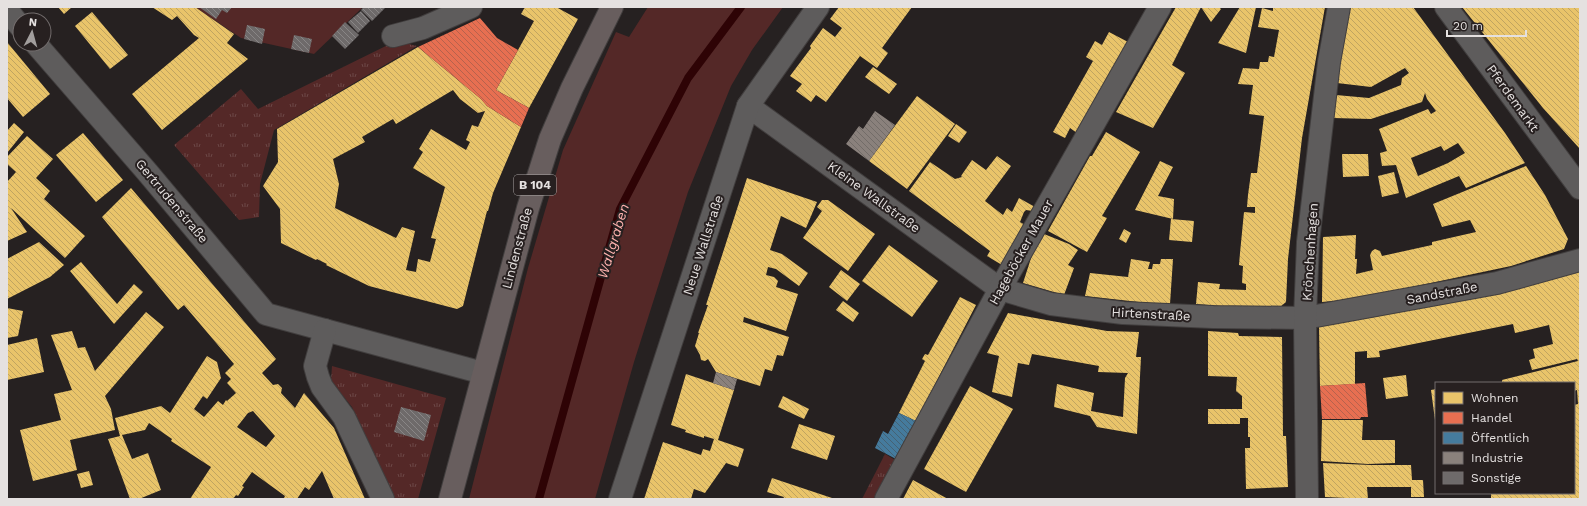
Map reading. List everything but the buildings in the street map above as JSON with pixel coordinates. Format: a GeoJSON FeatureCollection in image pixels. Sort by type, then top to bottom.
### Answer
{"type":"FeatureCollection","features":[{"type":"Feature","properties":{"kind":"main road","name":"Lindenstraße"},"geometry":{"type":"LineString","coordinates":[[450,499],[528,208],[550,140],[572,88],[612,7]]}},
{"type":"Feature","properties":{"kind":"street"},"geometry":{"type":"LineString","coordinates":[[393,36],[423,28],[472,7]]}},
{"type":"Feature","properties":{"kind":"street","name":"Neue Wallstraße"},"geometry":{"type":"LineString","coordinates":[[620,499],[748,106],[818,7]]}},
{"type":"Feature","properties":{"kind":"street","name":"Hageböcker Mauer"},"geometry":{"type":"LineString","coordinates":[[886,499],[1000,289],[1160,7]]}},
{"type":"Feature","properties":{"kind":"street","name":"Krönchenhagen"},"geometry":{"type":"LineString","coordinates":[[1307,499],[1305,318],[1308,242],[1329,62],[1339,7]]}},
{"type":"Feature","properties":{"kind":"street","name":"Pferdemarkt"},"geometry":{"type":"LineString","coordinates":[[1446,7],[1580,188]]}},
{"type":"Feature","properties":{"kind":"street","name":"Gertrudenstraße"},"geometry":{"type":"LineString","coordinates":[[43,52],[153,179],[266,314],[483,372]]}},
{"type":"Feature","properties":{"kind":"street","name":"Kleine Wallstraße"},"geometry":{"type":"LineString","coordinates":[[748,106],[1000,289]]}},
{"type":"Feature","properties":{"kind":"street","name":"Sandstraße"},"geometry":{"type":"LineString","coordinates":[[1305,318],[1497,283],[1578,260]]}},
{"type":"Feature","properties":{"kind":"street","name":"Hirtenstraße"},"geometry":{"type":"LineString","coordinates":[[1000,289],[1051,304],[1123,313],[1213,317],[1305,318]]}},
{"type":"Feature","properties":{"kind":"street"},"geometry":{"type":"LineString","coordinates":[[325,330],[315,366],[318,377],[322,387],[344,417],[383,499]]}},
{"type":"Feature","properties":{"kind":"green space"},"geometry":{"type":"Polygon","coordinates":[[[195,7],[363,7],[314,54],[241,38],[195,7]]]}},
{"type":"Feature","properties":{"kind":"green space"},"geometry":{"type":"Polygon","coordinates":[[[648,7],[783,7],[752,50],[731,86],[688,192],[634,362],[595,499],[469,499],[528,268],[563,150],[616,32],[629,37],[648,7]]]}},
{"type":"Feature","properties":{"kind":"green space"},"geometry":{"type":"Polygon","coordinates":[[[396,41],[417,46],[274,130],[260,184],[259,217],[239,220],[174,145],[241,89],[258,109],[396,41]]]}},
{"type":"Feature","properties":{"kind":"green space"},"geometry":{"type":"Polygon","coordinates":[[[332,366],[446,398],[418,499],[394,499],[352,407],[331,381],[332,366]]]}},
{"type":"Feature","properties":{"kind":"green space"},"geometry":{"type":"Polygon","coordinates":[[[885,454],[895,460],[874,499],[862,499],[885,454]]]}},
{"type":"Feature","properties":{"kind":"waterway","name":"Wallgraben"},"geometry":{"type":"LineString","coordinates":[[539,499],[620,209],[688,78],[741,7]]}}]}
